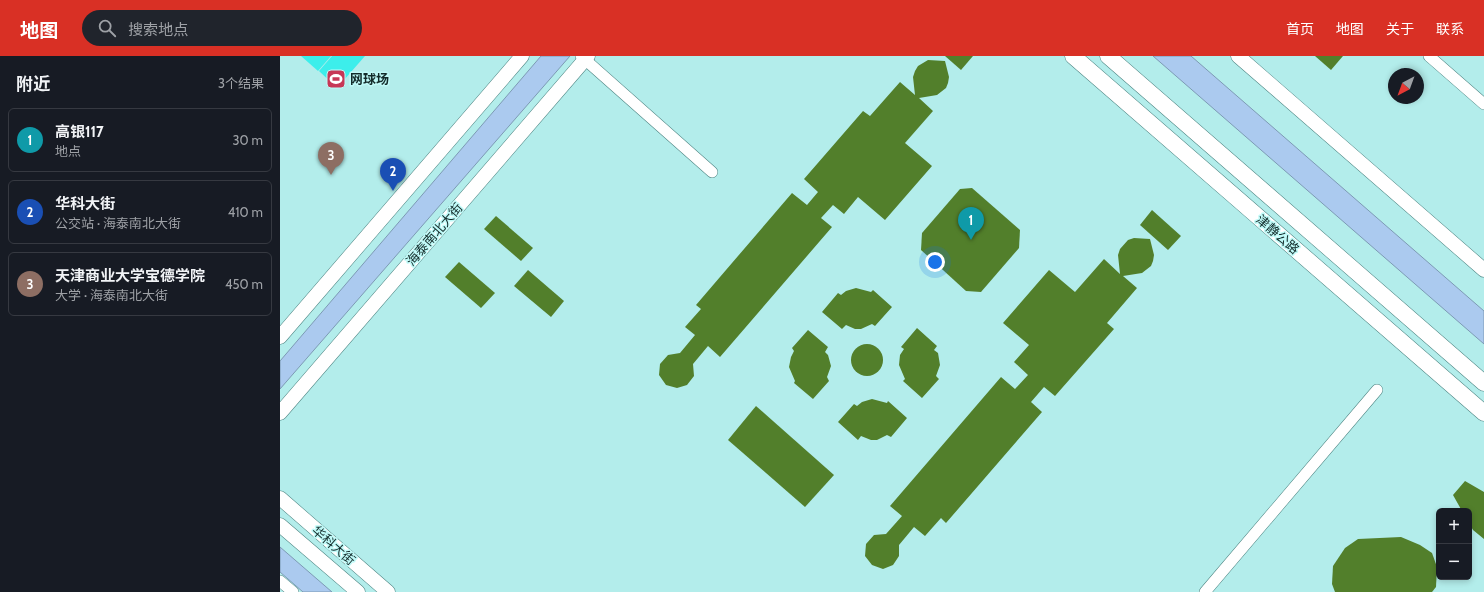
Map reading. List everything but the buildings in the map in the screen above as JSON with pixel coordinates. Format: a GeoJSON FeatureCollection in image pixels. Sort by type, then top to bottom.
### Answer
{"type":"FeatureCollection","features":[{"type":"Feature","properties":{"kind":"highway","name":"津静公路"},"geometry":{"type":"LineString","coordinates":[[1073,56],[1484,413]]}},
{"type":"Feature","properties":{"kind":"highway","name":"津静公路"},"geometry":{"type":"LineString","coordinates":[[1108,56],[1484,383]]}},
{"type":"Feature","properties":{"kind":"main road"},"geometry":{"type":"LineString","coordinates":[[280,337],[522,56]]}},
{"type":"Feature","properties":{"kind":"main road"},"geometry":{"type":"LineString","coordinates":[[1238,56],[1484,269]]}},
{"type":"Feature","properties":{"kind":"main road","name":"海泰南北大街"},"geometry":{"type":"LineString","coordinates":[[280,413],[585,57]]}},
{"type":"Feature","properties":{"kind":"main road","name":"华科大街"},"geometry":{"type":"LineString","coordinates":[[280,498],[388,592]]}},
{"type":"Feature","properties":{"kind":"main road","name":"华科大街"},"geometry":{"type":"LineString","coordinates":[[280,525],[358,592]]}},
{"type":"Feature","properties":{"kind":"street"},"geometry":{"type":"LineString","coordinates":[[1429,56],[1484,104]]}},
{"type":"Feature","properties":{"kind":"street"},"geometry":{"type":"LineString","coordinates":[[585,57],[712,172]]}},
{"type":"Feature","properties":{"kind":"street"},"geometry":{"type":"LineString","coordinates":[[1205,592],[1377,390]]}},
{"type":"Feature","properties":{"kind":"street"},"geometry":{"type":"LineString","coordinates":[[280,581],[293,592]]}},
{"type":"Feature","properties":{"kind":"shaded area","name":"网球场"},"geometry":{"type":"Polygon","coordinates":[[[301,56],[331,56],[318,71],[301,56]]]}},
{"type":"Feature","properties":{"kind":"shaded area","name":"网球场"},"geometry":{"type":"Polygon","coordinates":[[[332,56],[365,56],[337,88],[319,71],[332,56]]]}},
{"type":"Feature","properties":{"kind":"shaded area"},"geometry":{"type":"Polygon","coordinates":[[[541,56],[570,56],[280,389],[280,361],[541,56]]]}},
{"type":"Feature","properties":{"kind":"shaded area"},"geometry":{"type":"Polygon","coordinates":[[[1153,56],[1191,56],[1484,311],[1484,344],[1153,56]]]}},
{"type":"Feature","properties":{"kind":"shaded area"},"geometry":{"type":"Polygon","coordinates":[[[280,547],[332,592],[303,592],[280,572],[280,547]]]}},
{"type":"Feature","properties":{"kind":"place","name":"网球场"},"geometry":{"type":"Point","coordinates":[336,79]}},
{"type":"Feature","properties":{"kind":"place","name":"天津商业大学宝德学院"},"geometry":{"type":"Point","coordinates":[331,175]}},
{"type":"Feature","properties":{"kind":"place","name":"华科大街"},"geometry":{"type":"Point","coordinates":[393,191]}},
{"type":"Feature","properties":{"kind":"place","name":"高银117"},"geometry":{"type":"Point","coordinates":[971,240]}}]}
